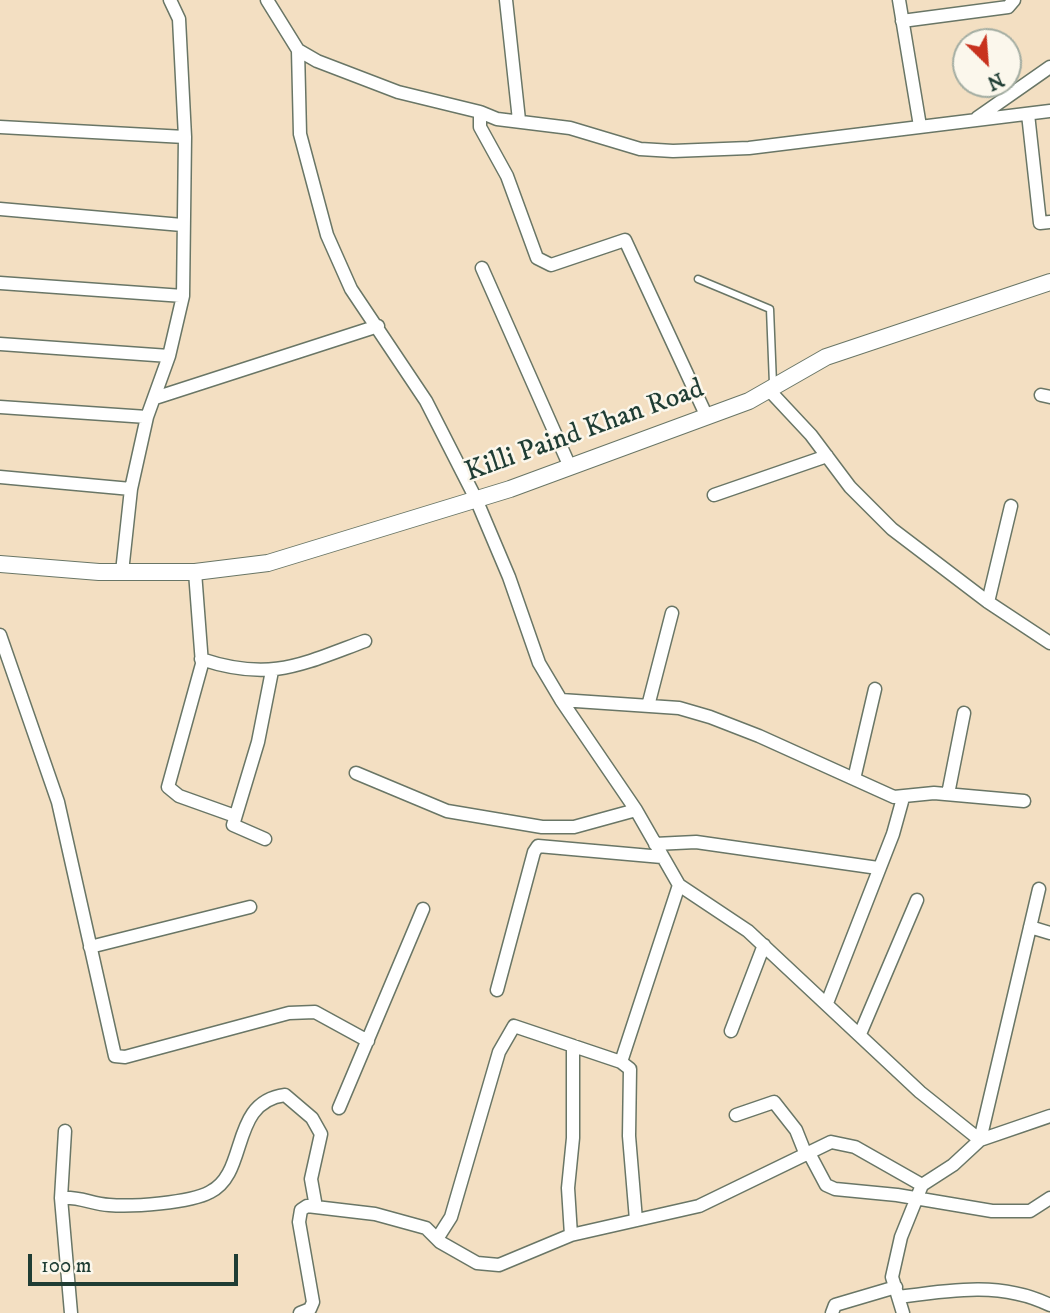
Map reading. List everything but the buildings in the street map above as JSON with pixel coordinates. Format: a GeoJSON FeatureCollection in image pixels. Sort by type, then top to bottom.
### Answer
{"type":"FeatureCollection","features":[{"type":"Feature","properties":{"kind":"street"},"geometry":{"type":"LineString","coordinates":[[122,572],[131,489],[147,417],[169,356],[183,296],[185,137],[180,19],[170,0]]}},
{"type":"Feature","properties":{"kind":"street"},"geometry":{"type":"LineString","coordinates":[[267,0],[298,50],[300,134],[315,200],[351,289],[426,401],[477,499],[509,577],[538,663],[561,700],[636,810],[679,885],[698,895],[764,945],[920,1091],[980,1140]]}},
{"type":"Feature","properties":{"kind":"street"},"geometry":{"type":"LineString","coordinates":[[506,0],[519,120]]}},
{"type":"Feature","properties":{"kind":"street"},"geometry":{"type":"LineString","coordinates":[[899,0],[920,126]]}},
{"type":"Feature","properties":{"kind":"street"},"geometry":{"type":"LineString","coordinates":[[902,21],[1008,7],[1014,0]]}},
{"type":"Feature","properties":{"kind":"street"},"geometry":{"type":"LineString","coordinates":[[298,50],[398,92],[480,112],[497,119],[570,128],[640,149],[673,151],[749,148],[1050,111]]}},
{"type":"Feature","properties":{"kind":"street"},"geometry":{"type":"LineString","coordinates":[[974,120],[1050,67]]}},
{"type":"Feature","properties":{"kind":"street"},"geometry":{"type":"LineString","coordinates":[[480,112],[480,127],[507,176],[537,258],[551,265],[625,240],[707,417]]}},
{"type":"Feature","properties":{"kind":"street"},"geometry":{"type":"LineString","coordinates":[[1028,114],[1040,223],[1050,222]]}},
{"type":"Feature","properties":{"kind":"street"},"geometry":{"type":"LineString","coordinates":[[0,127],[185,137]]}},
{"type":"Feature","properties":{"kind":"street"},"geometry":{"type":"LineString","coordinates":[[0,209],[183,225]]}},
{"type":"Feature","properties":{"kind":"street"},"geometry":{"type":"LineString","coordinates":[[482,268],[570,467]]}},
{"type":"Feature","properties":{"kind":"street","name":"Killi Paind Khan Road"},"geometry":{"type":"LineString","coordinates":[[0,564],[122,572],[195,572],[268,563],[477,499],[570,467],[749,401],[826,357],[1050,282]]}},
{"type":"Feature","properties":{"kind":"street"},"geometry":{"type":"LineString","coordinates":[[0,283],[183,296]]}},
{"type":"Feature","properties":{"kind":"street"},"geometry":{"type":"LineString","coordinates":[[155,398],[377,326]]}},
{"type":"Feature","properties":{"kind":"street"},"geometry":{"type":"LineString","coordinates":[[0,344],[169,356]]}},
{"type":"Feature","properties":{"kind":"street"},"geometry":{"type":"LineString","coordinates":[[771,387],[850,487],[892,529],[988,602],[1050,642]]}},
{"type":"Feature","properties":{"kind":"street"},"geometry":{"type":"LineString","coordinates":[[0,407],[147,417]]}},
{"type":"Feature","properties":{"kind":"street"},"geometry":{"type":"LineString","coordinates":[[714,495],[827,456]]}},
{"type":"Feature","properties":{"kind":"street"},"geometry":{"type":"LineString","coordinates":[[0,477],[131,489]]}},
{"type":"Feature","properties":{"kind":"street"},"geometry":{"type":"LineString","coordinates":[[988,602],[1011,506]]}},
{"type":"Feature","properties":{"kind":"street"},"geometry":{"type":"LineString","coordinates":[[195,572],[201,659],[168,787],[179,796],[235,816]]}},
{"type":"Feature","properties":{"kind":"street"},"geometry":{"type":"LineString","coordinates":[[648,706],[673,614]]}},
{"type":"Feature","properties":{"kind":"street"},"geometry":{"type":"LineString","coordinates":[[0,635],[58,802],[115,1056],[125,1057],[289,1013],[316,1012],[368,1041]]}},
{"type":"Feature","properties":{"kind":"street"},"geometry":{"type":"LineString","coordinates":[[201,659],[236,670],[272,671],[365,641]]}},
{"type":"Feature","properties":{"kind":"street"},"geometry":{"type":"LineString","coordinates":[[265,839],[233,825],[258,742],[272,671]]}},
{"type":"Feature","properties":{"kind":"street"},"geometry":{"type":"LineString","coordinates":[[855,779],[875,689]]}},
{"type":"Feature","properties":{"kind":"street"},"geometry":{"type":"LineString","coordinates":[[561,700],[679,708],[710,717],[894,797],[903,798],[917,793],[1024,801]]}},
{"type":"Feature","properties":{"kind":"street"},"geometry":{"type":"LineString","coordinates":[[947,794],[964,713]]}},
{"type":"Feature","properties":{"kind":"street"},"geometry":{"type":"LineString","coordinates":[[356,773],[447,811],[542,827],[574,827],[636,810]]}},
{"type":"Feature","properties":{"kind":"street"},"geometry":{"type":"LineString","coordinates":[[827,1003],[903,798]]}},
{"type":"Feature","properties":{"kind":"street"},"geometry":{"type":"LineString","coordinates":[[655,844],[696,842],[878,868]]}},
{"type":"Feature","properties":{"kind":"street"},"geometry":{"type":"LineString","coordinates":[[497,990],[534,852],[538,846],[662,857]]}},
{"type":"Feature","properties":{"kind":"street"},"geometry":{"type":"LineString","coordinates":[[621,1062],[679,885]]}},
{"type":"Feature","properties":{"kind":"street"},"geometry":{"type":"LineString","coordinates":[[980,1140],[1039,889]]}},
{"type":"Feature","properties":{"kind":"street"},"geometry":{"type":"LineString","coordinates":[[859,1034],[917,900]]}},
{"type":"Feature","properties":{"kind":"street"},"geometry":{"type":"LineString","coordinates":[[90,947],[250,907]]}},
{"type":"Feature","properties":{"kind":"street"},"geometry":{"type":"LineString","coordinates":[[339,1108],[423,909]]}},
{"type":"Feature","properties":{"kind":"street"},"geometry":{"type":"LineString","coordinates":[[1030,927],[1050,933]]}},
{"type":"Feature","properties":{"kind":"street"},"geometry":{"type":"LineString","coordinates":[[731,1031],[764,945]]}},
{"type":"Feature","properties":{"kind":"street"},"geometry":{"type":"LineString","coordinates":[[437,1239],[451,1217],[499,1052],[514,1026],[621,1062],[630,1069],[632,1081],[629,1136],[636,1220]]}},
{"type":"Feature","properties":{"kind":"street"},"geometry":{"type":"LineString","coordinates":[[570,1235],[568,1188],[573,1138],[573,1046]]}},
{"type":"Feature","properties":{"kind":"street"},"geometry":{"type":"LineString","coordinates":[[61,1198],[76,1198],[106,1205],[144,1206],[210,1193],[220,1185],[227,1173],[252,1111],[271,1097],[285,1096],[312,1118],[321,1135],[311,1179],[316,1207]]}},
{"type":"Feature","properties":{"kind":"street"},"geometry":{"type":"LineString","coordinates":[[736,1115],[774,1102],[796,1130],[807,1154],[828,1187],[920,1192],[992,1211],[1030,1211],[1050,1198]]}},
{"type":"Feature","properties":{"kind":"street"},"geometry":{"type":"LineString","coordinates":[[903,1313],[892,1277],[901,1237],[920,1192],[980,1140],[1050,1116]]}},
{"type":"Feature","properties":{"kind":"street"},"geometry":{"type":"LineString","coordinates":[[65,1131],[61,1198],[71,1313]]}},
{"type":"Feature","properties":{"kind":"street"},"geometry":{"type":"LineString","coordinates":[[300,1313],[310,1309],[313,1302],[299,1222],[301,1210],[307,1206],[376,1214],[425,1228],[437,1239],[477,1263],[499,1265],[570,1235],[699,1206],[831,1142],[855,1146],[920,1192]]}},
{"type":"Feature","properties":{"kind":"street"},"geometry":{"type":"LineString","coordinates":[[832,1313],[835,1305],[844,1300],[897,1292],[953,1289],[1016,1292],[1044,1302],[1050,1288]]}},
{"type":"Feature","properties":{"kind":"lane"},"geometry":{"type":"LineString","coordinates":[[698,279],[770,309],[771,387]]}}]}
